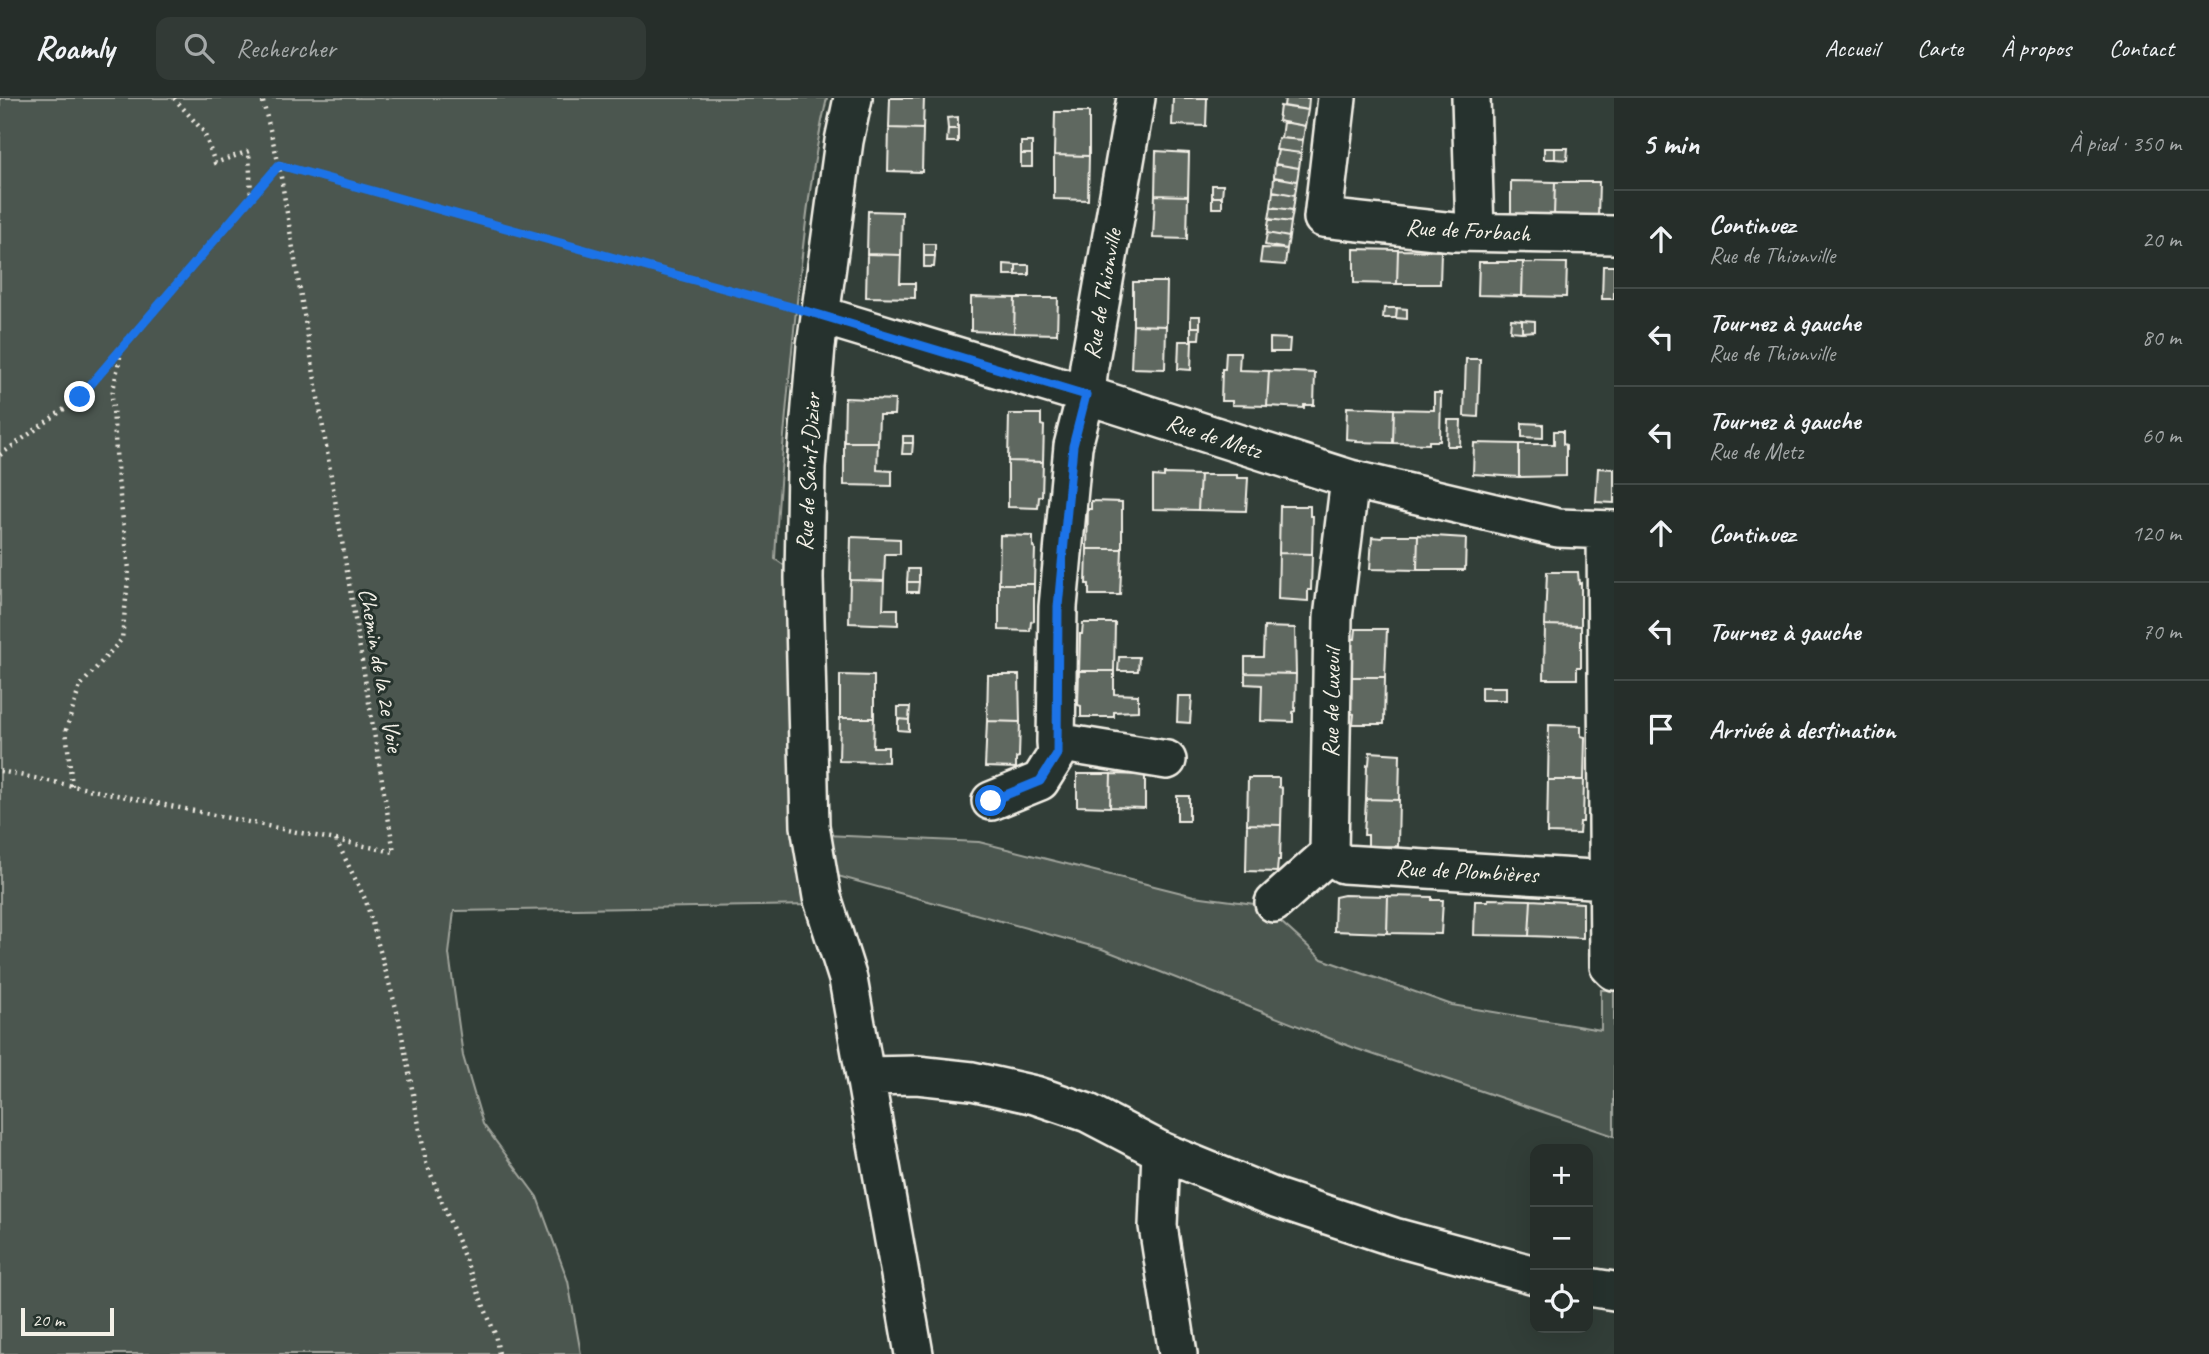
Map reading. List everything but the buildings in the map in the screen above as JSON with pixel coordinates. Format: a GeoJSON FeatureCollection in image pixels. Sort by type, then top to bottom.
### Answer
{"type":"FeatureCollection","features":[{"type":"Feature","properties":{"kind":"street","name":"Rue de Saint-Dizier"},"geometry":{"type":"LineString","coordinates":[[853,98],[844,141],[820,315],[806,467],[804,564],[810,826],[822,897],[848,979],[914,1354]]}},
{"type":"Feature","properties":{"kind":"street","name":"Rue de Thionville"},"geometry":{"type":"LineString","coordinates":[[991,801],[1040,781],[1057,754],[1058,607],[1073,446],[1086,395],[1136,98]]}},
{"type":"Feature","properties":{"kind":"street","name":"Rue de Forbach"},"geometry":{"type":"LineString","coordinates":[[1337,98],[1323,218],[1475,232],[1614,235]]}},
{"type":"Feature","properties":{"kind":"street"},"geometry":{"type":"LineString","coordinates":[[1471,98],[1475,232]]}},
{"type":"Feature","properties":{"kind":"street","name":"Rue de Metz"},"geometry":{"type":"LineString","coordinates":[[820,315],[1086,395],[1350,479],[1558,528],[1610,530]]}},
{"type":"Feature","properties":{"kind":"street","name":"Rue de Luxeuil"},"geometry":{"type":"LineString","coordinates":[[1329,855],[1333,618],[1350,479]]}},
{"type":"Feature","properties":{"kind":"street"},"geometry":{"type":"LineString","coordinates":[[1610,530],[1609,966],[1614,971]]}},
{"type":"Feature","properties":{"kind":"street"},"geometry":{"type":"LineString","coordinates":[[1056,742],[1167,760]]}},
{"type":"Feature","properties":{"kind":"street"},"geometry":{"type":"LineString","coordinates":[[1274,903],[1329,855]]}},
{"type":"Feature","properties":{"kind":"street","name":"Rue de Plombières"},"geometry":{"type":"LineString","coordinates":[[1329,855],[1343,864],[1609,880]]}},
{"type":"Feature","properties":{"kind":"street"},"geometry":{"type":"LineString","coordinates":[[865,1076],[917,1075],[972,1081],[1035,1095],[1088,1113],[1161,1152],[1276,1198],[1394,1237],[1530,1274]]}},
{"type":"Feature","properties":{"kind":"street"},"geometry":{"type":"LineString","coordinates":[[1161,1152],[1158,1226],[1178,1354]]}},
{"type":"Feature","properties":{"kind":"street"},"geometry":{"type":"LineString","coordinates":[[1593,1288],[1614,1291]]}},
{"type":"Feature","properties":{"kind":"path"},"geometry":{"type":"LineString","coordinates":[[174,98],[204,132],[215,163],[250,151],[251,197]]}},
{"type":"Feature","properties":{"kind":"path","name":"Chemin de la 2e Voie"},"geometry":{"type":"LineString","coordinates":[[0,771],[394,852],[279,165],[262,98]]}},
{"type":"Feature","properties":{"kind":"path"},"geometry":{"type":"LineString","coordinates":[[0,455],[80,397],[279,165],[820,315]]}},
{"type":"Feature","properties":{"kind":"path"},"geometry":{"type":"LineString","coordinates":[[72,786],[66,730],[80,686],[122,639],[128,569],[112,396],[121,349]]}},
{"type":"Feature","properties":{"kind":"path"},"geometry":{"type":"LineString","coordinates":[[335,840],[370,914],[398,1016],[426,1162],[495,1334],[499,1354]]}},
{"type":"Feature","properties":{"kind":"shaded area"},"geometry":{"type":"Polygon","coordinates":[[[0,98],[827,98],[801,264],[775,559],[785,566],[793,833],[814,905],[454,911],[449,954],[463,1056],[483,1124],[537,1197],[568,1281],[581,1354],[0,1354],[0,98]]]}},
{"type":"Feature","properties":{"kind":"shaded area"},"geometry":{"type":"Polygon","coordinates":[[[825,835],[979,842],[1194,896],[1262,905],[1322,959],[1452,1005],[1601,1030],[1601,990],[1614,990],[1614,1136],[1357,1049],[1102,949],[834,875],[825,835]]]}},
{"type":"Feature","properties":{"kind":"route"},"geometry":{"type":"LineString","coordinates":[[80,397],[279,165],[820,315],[1086,395],[1073,446],[1058,607],[1057,754],[1040,781],[991,801]]}}]}
